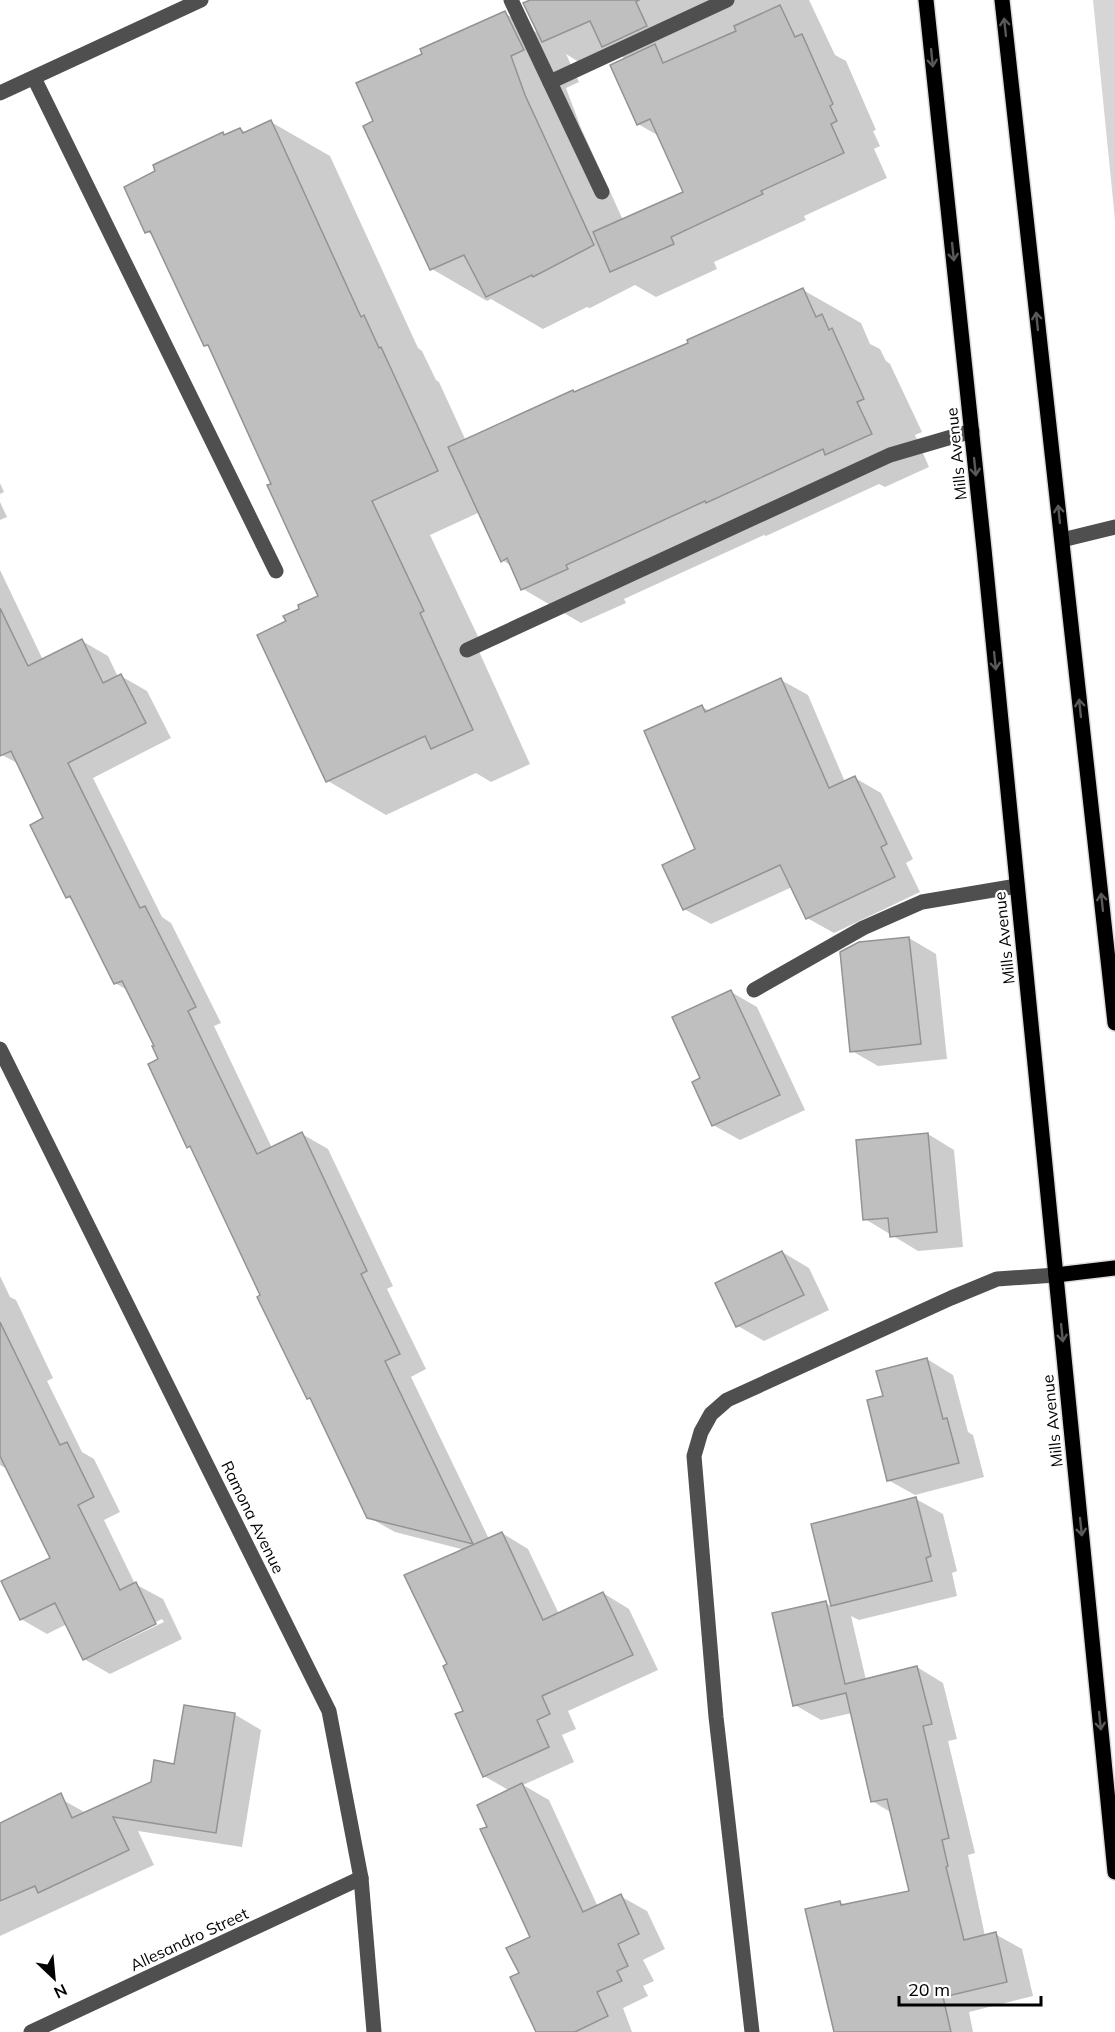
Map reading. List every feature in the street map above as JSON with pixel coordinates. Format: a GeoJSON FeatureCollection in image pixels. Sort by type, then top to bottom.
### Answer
{"type":"FeatureCollection","features":[{"type":"Feature","properties":{"kind":"main road","name":"Mills Avenue"},"geometry":{"type":"LineString","coordinates":[[926,0],[972,431],[1115,1872]]}},
{"type":"Feature","properties":{"kind":"main road"},"geometry":{"type":"LineString","coordinates":[[1002,0],[1115,1023]]}},
{"type":"Feature","properties":{"kind":"main road"},"geometry":{"type":"LineString","coordinates":[[1056,1275],[1115,1268]]}},
{"type":"Feature","properties":{"kind":"street"},"geometry":{"type":"LineString","coordinates":[[511,0],[602,192]]}},
{"type":"Feature","properties":{"kind":"street"},"geometry":{"type":"LineString","coordinates":[[550,82],[727,0]]}},
{"type":"Feature","properties":{"kind":"street"},"geometry":{"type":"LineString","coordinates":[[0,93],[194,1]]}},
{"type":"Feature","properties":{"kind":"street"},"geometry":{"type":"LineString","coordinates":[[34,78],[276,571]]}},
{"type":"Feature","properties":{"kind":"street"},"geometry":{"type":"LineString","coordinates":[[466,650],[890,455],[972,431]]}},
{"type":"Feature","properties":{"kind":"street"},"geometry":{"type":"LineString","coordinates":[[1062,540],[1115,527]]}},
{"type":"Feature","properties":{"kind":"street"},"geometry":{"type":"LineString","coordinates":[[754,990],[863,928],[922,902],[1017,886]]}},
{"type":"Feature","properties":{"kind":"street","name":"Ramona Avenue"},"geometry":{"type":"LineString","coordinates":[[0,1049],[329,1711],[361,1878],[374,2032]]}},
{"type":"Feature","properties":{"kind":"street"},"geometry":{"type":"LineString","coordinates":[[752,2032],[716,1717],[702,1564],[694,1456],[701,1432],[711,1414],[727,1400],[951,1298],[997,1279],[1056,1275]]}},
{"type":"Feature","properties":{"kind":"street","name":"Allesandro Street"},"geometry":{"type":"LineString","coordinates":[[32,2032],[361,1878]]}},
{"type":"Feature","properties":{"kind":"shaded area"},"geometry":{"type":"Polygon","coordinates":[[[1093,0],[1115,0],[1115,220],[1093,0]]]}},
{"type":"Feature","properties":{"kind":"building"},"geometry":{"type":"Polygon","coordinates":[[[530,0],[639,0],[636,2],[647,26],[602,47],[590,21],[542,42],[523,3],[530,0]]]}},
{"type":"Feature","properties":{"kind":"building"},"geometry":{"type":"Polygon","coordinates":[[[780,5],[795,37],[802,34],[833,104],[830,106],[837,121],[831,124],[844,153],[761,191],[763,194],[671,237],[674,244],[610,272],[593,232],[683,192],[650,119],[637,125],[610,65],[655,44],[663,63],[736,31],[734,26],[780,5]]]}},
{"type":"Feature","properties":{"kind":"building"},"geometry":{"type":"Polygon","coordinates":[[[505,11],[524,50],[511,56],[525,95],[594,245],[533,277],[532,275],[486,297],[464,255],[430,270],[363,126],[373,121],[356,83],[422,54],[420,49],[505,11]]]}},
{"type":"Feature","properties":{"kind":"building"},"geometry":{"type":"Polygon","coordinates":[[[271,120],[361,317],[364,315],[379,348],[381,347],[438,471],[372,501],[424,611],[420,613],[473,730],[431,749],[425,736],[326,782],[257,635],[286,621],[283,616],[299,609],[298,605],[318,596],[267,485],[271,484],[208,345],[204,346],[150,231],[145,233],[124,187],[155,171],[153,165],[223,132],[224,135],[240,128],[243,133],[271,120]]]}},
{"type":"Feature","properties":{"kind":"building"},"geometry":{"type":"Polygon","coordinates":[[[803,288],[816,317],[822,314],[829,330],[832,328],[864,399],[857,402],[872,434],[825,455],[823,449],[706,503],[705,501],[566,565],[568,569],[521,590],[507,558],[501,562],[448,447],[573,390],[574,392],[688,343],[687,340],[803,288]]]}},
{"type":"Feature","properties":{"kind":"building"},"geometry":{"type":"Polygon","coordinates":[[[0,608],[28,666],[82,639],[103,683],[121,674],[146,723],[68,763],[140,908],[145,906],[196,1007],[188,1011],[257,1154],[302,1132],[367,1271],[361,1274],[400,1354],[385,1361],[473,1544],[367,1518],[310,1398],[307,1399],[257,1297],[260,1295],[190,1146],[187,1148],[148,1064],[158,1059],[152,1046],[154,1046],[122,981],[114,984],[70,896],[66,898],[30,825],[43,818],[11,751],[0,756],[0,608]]]}},
{"type":"Feature","properties":{"kind":"building"},"geometry":{"type":"Polygon","coordinates":[[[781,678],[829,788],[855,776],[887,844],[881,847],[895,877],[806,919],[780,865],[683,910],[662,865],[695,849],[644,731],[702,705],[705,712],[781,678]]]}},
{"type":"Feature","properties":{"kind":"building"},"geometry":{"type":"Polygon","coordinates":[[[909,937],[921,1044],[850,1052],[840,952],[859,942],[909,937]]]}},
{"type":"Feature","properties":{"kind":"building"},"geometry":{"type":"Polygon","coordinates":[[[731,990],[780,1095],[712,1126],[692,1082],[700,1078],[672,1017],[731,990]]]}},
{"type":"Feature","properties":{"kind":"building"},"geometry":{"type":"Polygon","coordinates":[[[928,1133],[937,1232],[890,1237],[888,1218],[863,1220],[856,1140],[928,1133]]]}},
{"type":"Feature","properties":{"kind":"building"},"geometry":{"type":"Polygon","coordinates":[[[782,1251],[804,1295],[736,1327],[715,1283],[782,1251]]]}},
{"type":"Feature","properties":{"kind":"building"},"geometry":{"type":"Polygon","coordinates":[[[0,1322],[60,1445],[67,1442],[94,1497],[78,1505],[120,1590],[136,1582],[156,1624],[83,1660],[55,1603],[20,1620],[1,1581],[50,1558],[0,1456],[0,1322]]]}},
{"type":"Feature","properties":{"kind":"building"},"geometry":{"type":"Polygon","coordinates":[[[927,1358],[943,1419],[947,1418],[959,1463],[887,1481],[867,1400],[883,1396],[876,1371],[927,1358]]]}},
{"type":"Feature","properties":{"kind":"building"},"geometry":{"type":"Polygon","coordinates":[[[916,1497],[931,1556],[926,1558],[932,1581],[831,1606],[811,1524],[916,1497]]]}},
{"type":"Feature","properties":{"kind":"building"},"geometry":{"type":"Polygon","coordinates":[[[502,1532],[543,1620],[603,1592],[633,1655],[542,1696],[550,1714],[537,1720],[549,1747],[483,1777],[455,1714],[463,1711],[443,1666],[447,1664],[404,1575],[502,1532]]]}},
{"type":"Feature","properties":{"kind":"building"},"geometry":{"type":"Polygon","coordinates":[[[826,1601],[845,1684],[917,1666],[932,1724],[923,1726],[949,1838],[942,1840],[948,1866],[946,1867],[964,1940],[996,1932],[1007,1982],[943,1997],[951,2032],[834,2032],[805,1909],[840,1901],[841,1905],[909,1891],[887,1799],[871,1802],[846,1693],[793,1706],[772,1613],[826,1601]]]}},
{"type":"Feature","properties":{"kind":"building"},"geometry":{"type":"Polygon","coordinates":[[[184,1705],[235,1713],[216,1833],[113,1817],[129,1850],[38,1893],[35,1886],[0,1901],[0,1823],[61,1793],[72,1818],[151,1782],[154,1760],[174,1764],[184,1705]]]}},
{"type":"Feature","properties":{"kind":"building"},"geometry":{"type":"Polygon","coordinates":[[[522,1783],[583,1912],[621,1894],[639,1934],[618,1944],[628,1966],[617,1971],[622,1981],[597,1992],[608,2016],[575,2032],[536,2032],[510,1977],[519,1973],[506,1948],[530,1937],[480,1829],[487,1827],[477,1805],[522,1783]]]}}]}
